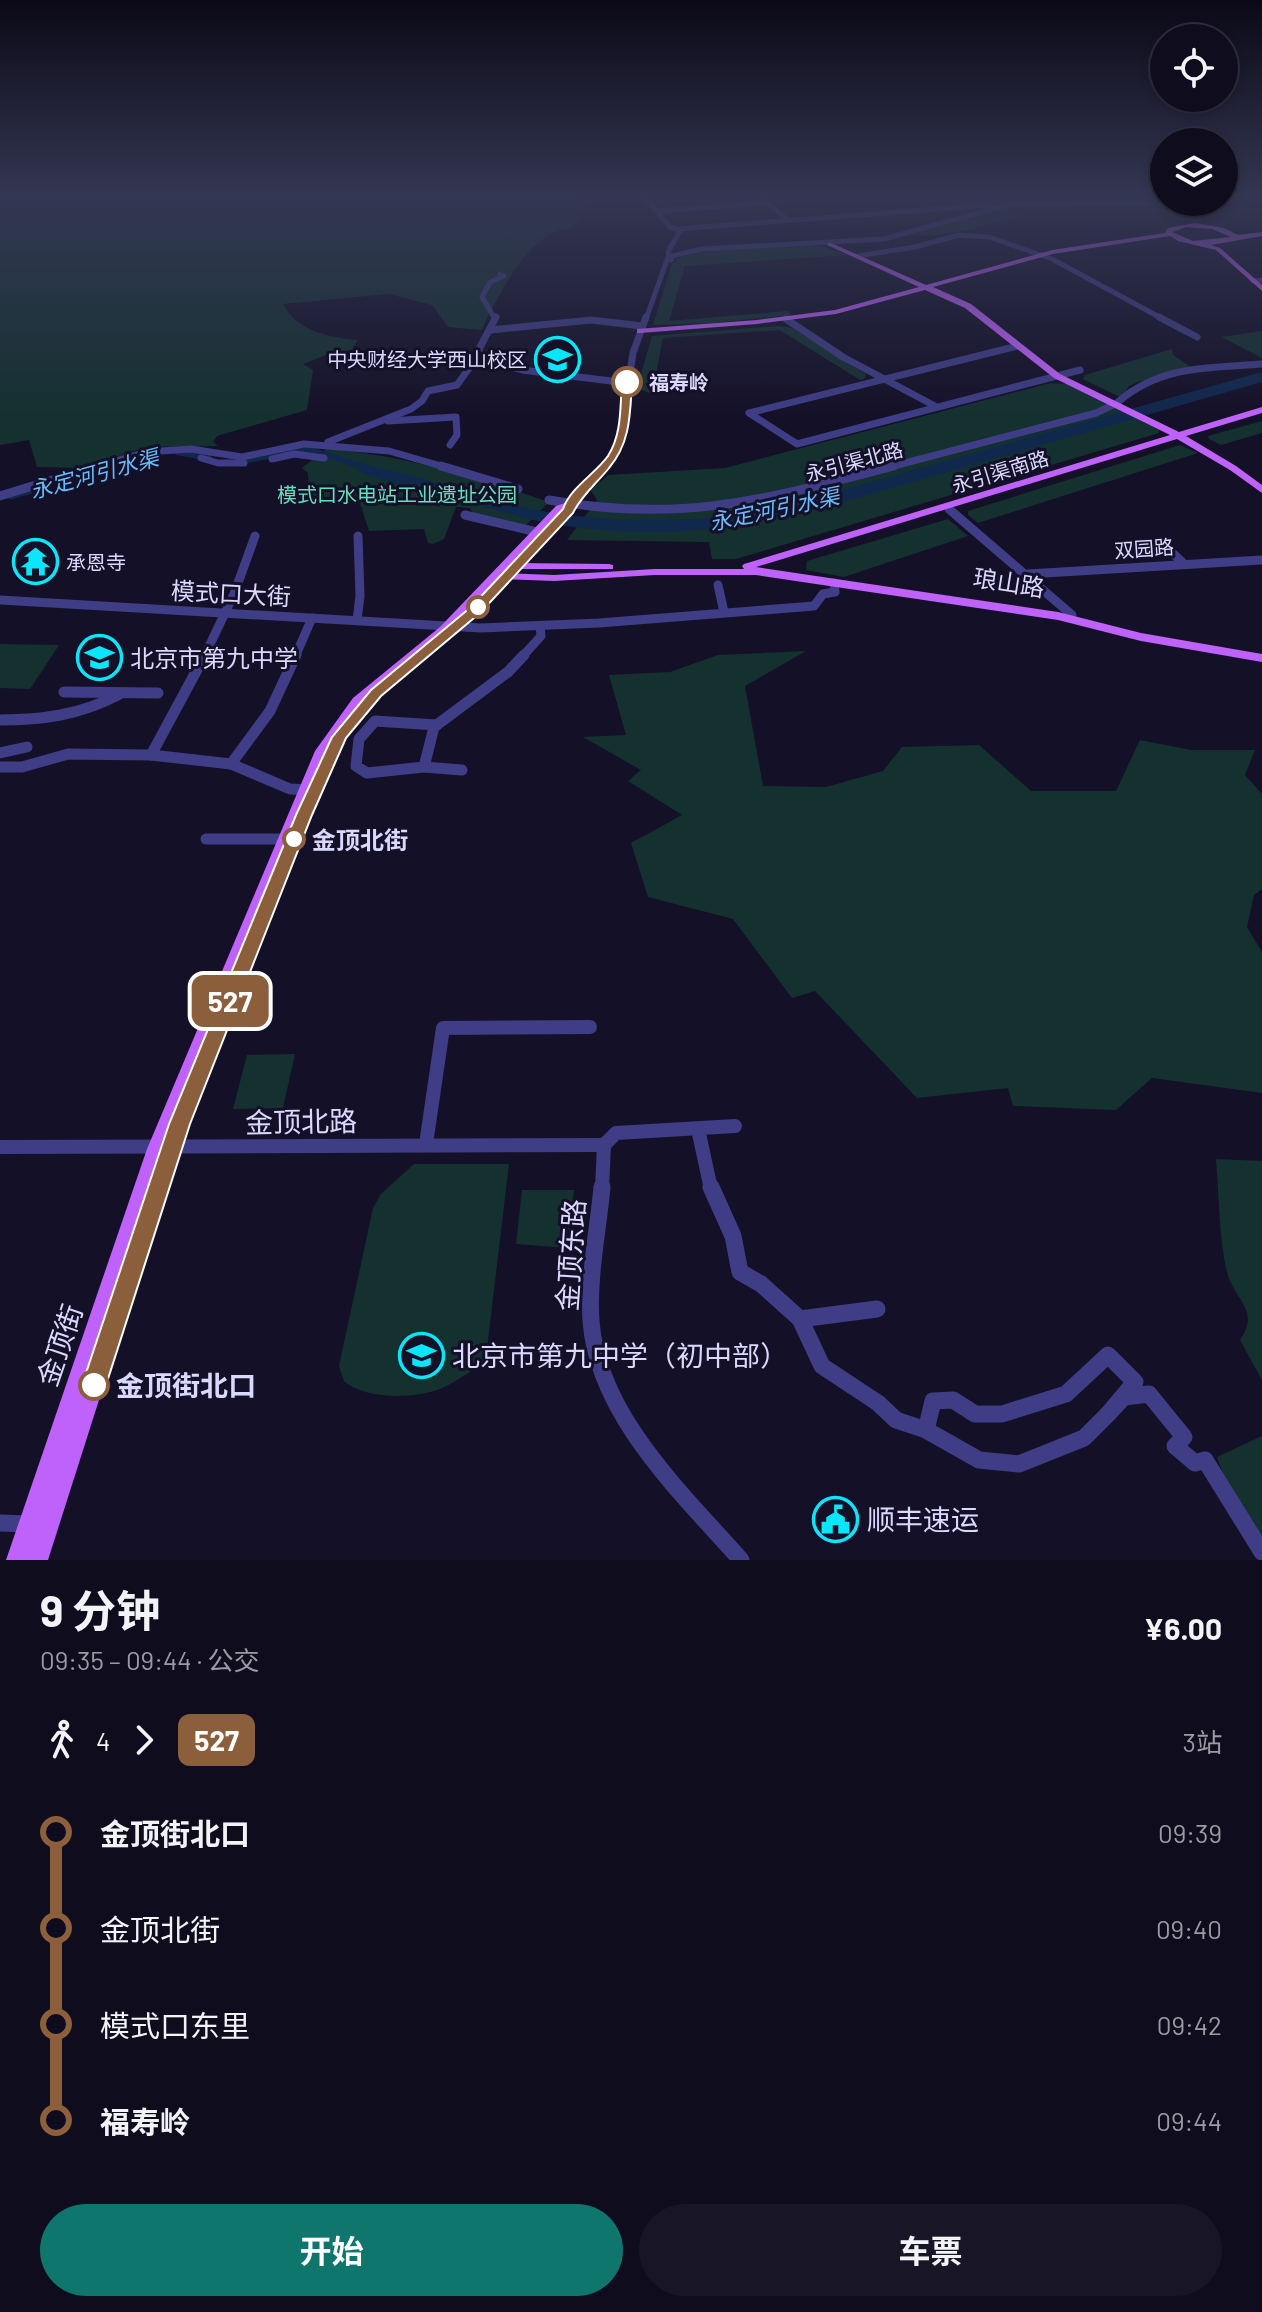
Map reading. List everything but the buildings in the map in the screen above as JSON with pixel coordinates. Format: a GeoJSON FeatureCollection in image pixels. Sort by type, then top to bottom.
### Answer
{"type":"FeatureCollection","features":[{"type":"Feature","properties":{"kind":"main road"},"geometry":{"type":"LineString","coordinates":[[896,271],[982,311],[1060,375]]}},
{"type":"Feature","properties":{"kind":"main road"},"geometry":{"type":"LineString","coordinates":[[641,330],[788,320],[860,309],[994,271]]}},
{"type":"Feature","properties":{"kind":"main road"},"geometry":{"type":"LineString","coordinates":[[937,288],[981,314],[1018,346],[1060,375],[1219,451],[1262,482]]}},
{"type":"Feature","properties":{"kind":"main road","name":"永引渠南路"},"geometry":{"type":"LineString","coordinates":[[505,571],[755,568],[1262,410]]}},
{"type":"Feature","properties":{"kind":"main road","name":"永引渠南路"},"geometry":{"type":"LineString","coordinates":[[755,568],[1184,435],[1262,416]]}},
{"type":"Feature","properties":{"kind":"main road"},"geometry":{"type":"LineString","coordinates":[[1184,435],[1262,490]]}},
{"type":"Feature","properties":{"kind":"main road"},"geometry":{"type":"LineString","coordinates":[[163,1149],[322,751],[358,701],[454,625],[565,509]]}},
{"type":"Feature","properties":{"kind":"main road","name":"琅山路"},"geometry":{"type":"LineString","coordinates":[[755,568],[834,583],[1058,616],[1141,637],[1262,655]]}},
{"type":"Feature","properties":{"kind":"main road","name":"琅山路"},"geometry":{"type":"LineString","coordinates":[[755,568],[1072,615],[1262,655]]}},
{"type":"Feature","properties":{"kind":"main road"},"geometry":{"type":"LineString","coordinates":[[163,1149],[284,839],[309,790]]}},
{"type":"Feature","properties":{"kind":"main road","name":"金顶街"},"geometry":{"type":"LineString","coordinates":[[18,1560],[163,1149]]}},
{"type":"Feature","properties":{"kind":"main road","name":"金顶街"},"geometry":{"type":"LineString","coordinates":[[36,1560],[163,1149]]}},
{"type":"Feature","properties":{"kind":"street"},"geometry":{"type":"LineString","coordinates":[[565,509],[615,454],[624,430],[627,383],[641,330],[665,271]]}},
{"type":"Feature","properties":{"kind":"street"},"geometry":{"type":"LineString","coordinates":[[1071,271],[1197,337]]}},
{"type":"Feature","properties":{"kind":"street"},"geometry":{"type":"LineString","coordinates":[[500,274],[504,276],[490,282],[482,297],[496,317],[479,349],[478,354],[483,359],[522,370],[627,383]]}},
{"type":"Feature","properties":{"kind":"street"},"geometry":{"type":"LineString","coordinates":[[491,330],[591,320],[641,330]]}},
{"type":"Feature","properties":{"kind":"street"},"geometry":{"type":"LineString","coordinates":[[788,320],[830,349],[935,406]]}},
{"type":"Feature","properties":{"kind":"street"},"geometry":{"type":"LineString","coordinates":[[1018,346],[749,413],[797,444],[1080,370]]}},
{"type":"Feature","properties":{"kind":"street"},"geometry":{"type":"LineString","coordinates":[[324,444],[415,407],[428,391],[457,385],[472,364],[483,359]]}},
{"type":"Feature","properties":{"kind":"street","name":"永引渠北路"},"geometry":{"type":"LineString","coordinates":[[549,500],[565,509],[628,513],[664,513],[759,503],[1096,413],[1120,405],[1139,384],[1186,370],[1262,364]]}},
{"type":"Feature","properties":{"kind":"street"},"geometry":{"type":"LineString","coordinates":[[379,422],[456,417],[457,435],[450,445]]}},
{"type":"Feature","properties":{"kind":"street"},"geometry":{"type":"LineString","coordinates":[[0,498],[146,452],[191,449],[242,457],[296,445],[324,444],[389,451],[518,489]]}},
{"type":"Feature","properties":{"kind":"street"},"geometry":{"type":"LineString","coordinates":[[0,498],[144,457],[166,454],[228,464],[260,462],[294,454],[324,458]]}},
{"type":"Feature","properties":{"kind":"street"},"geometry":{"type":"LineString","coordinates":[[949,509],[1072,615]]}},
{"type":"Feature","properties":{"kind":"street"},"geometry":{"type":"LineString","coordinates":[[465,515],[543,529]]}},
{"type":"Feature","properties":{"kind":"street"},"geometry":{"type":"LineString","coordinates":[[151,755],[227,613],[255,536]]}},
{"type":"Feature","properties":{"kind":"street"},"geometry":{"type":"LineString","coordinates":[[357,620],[360,596],[358,536]]}},
{"type":"Feature","properties":{"kind":"street"},"geometry":{"type":"LineString","coordinates":[[1161,542],[1183,563]]}},
{"type":"Feature","properties":{"kind":"street","name":"双园路"},"geometry":{"type":"LineString","coordinates":[[1028,574],[1262,560]]}},
{"type":"Feature","properties":{"kind":"street","name":"模式口大街"},"geometry":{"type":"LineString","coordinates":[[0,600],[454,625],[540,626],[814,606],[823,594],[835,592],[834,583]]}},
{"type":"Feature","properties":{"kind":"street"},"geometry":{"type":"LineString","coordinates":[[718,585],[724,612]]}},
{"type":"Feature","properties":{"kind":"street"},"geometry":{"type":"LineString","coordinates":[[231,764],[270,711],[312,618]]}},
{"type":"Feature","properties":{"kind":"street"},"geometry":{"type":"LineString","coordinates":[[424,767],[437,725],[508,672],[541,636],[540,626]]}},
{"type":"Feature","properties":{"kind":"street"},"geometry":{"type":"LineString","coordinates":[[64,692],[118,695],[158,693]]}},
{"type":"Feature","properties":{"kind":"street"},"geometry":{"type":"LineString","coordinates":[[0,720],[43,721],[118,695]]}},
{"type":"Feature","properties":{"kind":"street"},"geometry":{"type":"LineString","coordinates":[[437,725],[375,721],[359,739],[356,766],[367,773],[424,767],[462,770]]}},
{"type":"Feature","properties":{"kind":"street"},"geometry":{"type":"LineString","coordinates":[[0,753],[22,748],[3,767]]}},
{"type":"Feature","properties":{"kind":"street"},"geometry":{"type":"LineString","coordinates":[[3,767],[22,767],[68,754],[151,755],[231,764],[290,789],[309,790]]}},
{"type":"Feature","properties":{"kind":"street"},"geometry":{"type":"LineString","coordinates":[[206,839],[284,839]]}},
{"type":"Feature","properties":{"kind":"street"},"geometry":{"type":"LineString","coordinates":[[426,1144],[443,1028],[590,1027]]}},
{"type":"Feature","properties":{"kind":"street"},"geometry":{"type":"LineString","coordinates":[[604,1145],[616,1133],[735,1126]]}},
{"type":"Feature","properties":{"kind":"street"},"geometry":{"type":"LineString","coordinates":[[698,1129],[711,1188],[733,1236],[740,1272],[761,1284],[800,1319],[822,1366],[878,1403],[896,1420],[926,1430],[979,1460],[1019,1464],[1084,1438],[1124,1397],[1149,1394],[1184,1437],[1175,1446],[1195,1463],[1205,1460],[1262,1552]]}},
{"type":"Feature","properties":{"kind":"street","name":"金顶北路"},"geometry":{"type":"LineString","coordinates":[[0,1147],[163,1149],[426,1144],[604,1145]]}},
{"type":"Feature","properties":{"kind":"street","name":"金顶东路"},"geometry":{"type":"LineString","coordinates":[[604,1145],[592,1264],[591,1325],[605,1377],[640,1442],[741,1560]]}},
{"type":"Feature","properties":{"kind":"street"},"geometry":{"type":"LineString","coordinates":[[800,1319],[877,1309]]}},
{"type":"Feature","properties":{"kind":"street"},"geometry":{"type":"LineString","coordinates":[[926,1430],[933,1401],[953,1400],[975,1414],[1002,1414],[1066,1394],[1108,1355],[1135,1382],[1109,1413]]}},
{"type":"Feature","properties":{"kind":"street"},"geometry":{"type":"LineString","coordinates":[[0,1523],[30,1524]]}},
{"type":"Feature","properties":{"kind":"green space"},"geometry":{"type":"Polygon","coordinates":[[[0,271],[514,271],[481,330],[448,327],[432,305],[389,294],[283,304],[305,327],[326,335],[358,340],[345,360],[326,355],[303,364],[313,370],[307,410],[217,436],[213,442],[218,446],[147,447],[80,468],[37,467],[29,440],[0,445],[0,271]]]}},
{"type":"Feature","properties":{"kind":"green space"},"geometry":{"type":"Polygon","coordinates":[[[670,271],[684,271],[669,321],[788,311],[791,315],[712,323],[653,325],[670,271]]]}},
{"type":"Feature","properties":{"kind":"green space"},"geometry":{"type":"Polygon","coordinates":[[[778,326],[792,328],[866,374],[864,379],[860,380],[780,330],[663,338],[652,394],[637,388],[652,336],[778,326]]]}},
{"type":"Feature","properties":{"kind":"green space"},"geometry":{"type":"Polygon","coordinates":[[[1262,331],[1262,358],[1221,337],[1262,331]]]}},
{"type":"Feature","properties":{"kind":"green space"},"geometry":{"type":"Polygon","coordinates":[[[1172,349],[1173,355],[1192,368],[1138,382],[1129,386],[1122,398],[1083,379],[1085,375],[1172,349]]]}},
{"type":"Feature","properties":{"kind":"green space"},"geometry":{"type":"Polygon","coordinates":[[[1051,383],[1067,384],[1159,430],[1159,433],[736,559],[712,559],[709,542],[567,540],[597,500],[591,490],[608,475],[725,468],[1051,383]]]}},
{"type":"Feature","properties":{"kind":"green space"},"geometry":{"type":"Polygon","coordinates":[[[1262,421],[1262,433],[1221,445],[1208,436],[1262,421]]]}},
{"type":"Feature","properties":{"kind":"green space"},"geometry":{"type":"Polygon","coordinates":[[[1180,445],[1198,453],[978,523],[968,515],[968,511],[1180,445]]]}},
{"type":"Feature","properties":{"kind":"green space","name":"模式口水电站工业遗址公园"},"geometry":{"type":"Polygon","coordinates":[[[326,449],[412,462],[549,502],[524,527],[474,515],[470,508],[456,507],[444,539],[433,544],[428,543],[424,529],[369,531],[358,497],[310,500],[308,473],[302,468],[326,449]]]}},
{"type":"Feature","properties":{"kind":"green space"},"geometry":{"type":"Polygon","coordinates":[[[948,519],[968,536],[844,577],[806,570],[807,561],[948,519]]]}},
{"type":"Feature","properties":{"kind":"green space"},"geometry":{"type":"Polygon","coordinates":[[[0,644],[59,645],[30,689],[0,688],[0,644]]]}},
{"type":"Feature","properties":{"kind":"green space"},"geometry":{"type":"Polygon","coordinates":[[[806,651],[745,686],[763,786],[826,787],[883,771],[902,747],[979,745],[1031,791],[1116,791],[1140,740],[1191,750],[1255,750],[1245,775],[1262,794],[1262,889],[1254,895],[1247,927],[1262,952],[1262,1093],[1152,1078],[1116,1110],[1013,1106],[1008,1088],[917,1098],[815,991],[792,998],[733,919],[648,897],[631,843],[682,815],[628,781],[641,770],[583,737],[626,735],[609,675],[670,672],[718,655],[806,651]]]}},
{"type":"Feature","properties":{"kind":"green space"},"geometry":{"type":"Polygon","coordinates":[[[295,1054],[283,1108],[233,1109],[247,1055],[295,1054]]]}},
{"type":"Feature","properties":{"kind":"green space"},"geometry":{"type":"Polygon","coordinates":[[[1216,1159],[1262,1161],[1262,1380],[1240,1340],[1246,1330],[1247,1313],[1230,1282],[1224,1259],[1216,1159]]]}},
{"type":"Feature","properties":{"kind":"green space"},"geometry":{"type":"Polygon","coordinates":[[[414,1164],[509,1164],[486,1357],[482,1365],[437,1390],[389,1396],[353,1387],[344,1381],[339,1366],[373,1208],[381,1194],[414,1164]]]}},
{"type":"Feature","properties":{"kind":"green space"},"geometry":{"type":"Polygon","coordinates":[[[522,1190],[574,1190],[567,1248],[516,1244],[522,1190]]]}},
{"type":"Feature","properties":{"kind":"green space"},"geometry":{"type":"Polygon","coordinates":[[[1262,1436],[1262,1541],[1237,1514],[1217,1457],[1262,1436]]]}},
{"type":"Feature","properties":{"kind":"water"},"geometry":{"type":"Polygon","coordinates":[[[1262,372],[1262,382],[836,504],[721,528],[645,532],[568,526],[521,517],[357,471],[367,465],[516,506],[565,515],[623,520],[681,520],[739,515],[768,511],[1262,372]]]}},
{"type":"Feature","properties":{"kind":"waterway","name":"永定河引水渠"},"geometry":{"type":"LineString","coordinates":[[236,462],[300,450],[314,451],[363,467]]}},
{"type":"Feature","properties":{"kind":"waterway","name":"永定河引水渠"},"geometry":{"type":"LineString","coordinates":[[177,452],[209,458]]}},
{"type":"Feature","properties":{"kind":"waterway","name":"永定河引水渠"},"geometry":{"type":"LineString","coordinates":[[363,467],[367,468]]}},
{"type":"Feature","properties":{"kind":"waterway","name":"永定河引水渠"},"geometry":{"type":"LineString","coordinates":[[363,467],[372,470]]}},
{"type":"Feature","properties":{"kind":"waterway","name":"永定河引水渠"},"geometry":{"type":"LineString","coordinates":[[11,496],[47,486]]}},
{"type":"Feature","properties":{"kind":"bus line","name":"527"},"geometry":{"type":"LineString","coordinates":[[94,1385],[170,1149],[304,815],[339,737],[376,693],[476,610],[569,510],[615,454],[624,430],[627,382]]}},
{"type":"Feature","properties":{"kind":"place","name":"中央财经大学西山校区"},"geometry":{"type":"Point","coordinates":[558,359]}},
{"type":"Feature","properties":{"kind":"place","name":"福寿岭"},"geometry":{"type":"Point","coordinates":[627,382]}},
{"type":"Feature","properties":{"kind":"place","name":"承恩寺"},"geometry":{"type":"Point","coordinates":[35,562]}},
{"type":"Feature","properties":{"kind":"place","name":"北京市第九中学"},"geometry":{"type":"Point","coordinates":[99,657]}},
{"type":"Feature","properties":{"kind":"place","name":"金顶北街"},"geometry":{"type":"Point","coordinates":[294,839]}},
{"type":"Feature","properties":{"kind":"place","name":"北京市第九中学（初中部）"},"geometry":{"type":"Point","coordinates":[421,1355]}},
{"type":"Feature","properties":{"kind":"place","name":"金顶街北口"},"geometry":{"type":"Point","coordinates":[94,1385]}},
{"type":"Feature","properties":{"kind":"place","name":"顺丰速运"},"geometry":{"type":"Point","coordinates":[836,1519]}}]}
